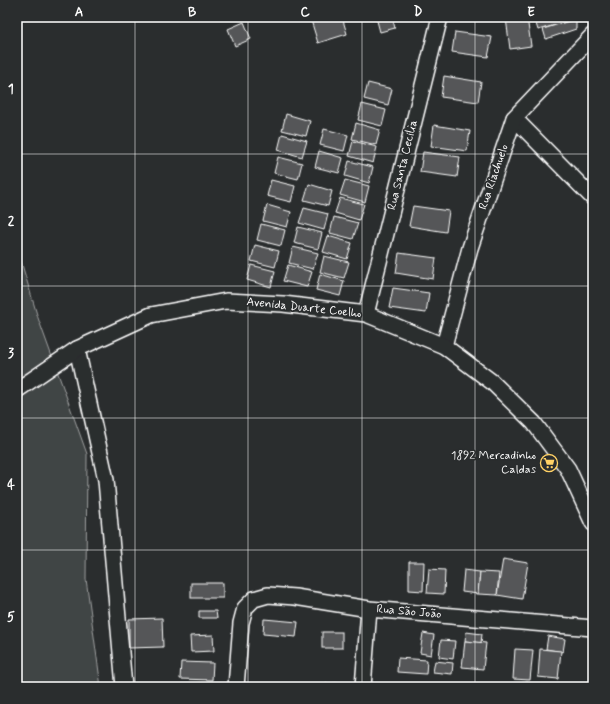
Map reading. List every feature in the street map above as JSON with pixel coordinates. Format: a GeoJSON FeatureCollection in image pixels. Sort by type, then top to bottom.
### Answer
{"type":"FeatureCollection","features":[{"type":"Feature","properties":{"kind":"street","name":"Rua Santa Cecilia"},"geometry":{"type":"LineString","coordinates":[[366,314],[440,17]]}},
{"type":"Feature","properties":{"kind":"street","name":"Rua Riachuelo"},"geometry":{"type":"LineString","coordinates":[[444,346],[470,248],[514,118],[593,35]]}},
{"type":"Feature","properties":{"kind":"street"},"geometry":{"type":"LineString","coordinates":[[514,118],[593,198]]}},
{"type":"Feature","properties":{"kind":"street","name":"Avenida Duarte Coelho"},"geometry":{"type":"LineString","coordinates":[[17,390],[77,349],[151,315],[226,301],[283,304],[366,314],[444,346],[492,382],[534,423],[568,469],[593,523]]}},
{"type":"Feature","properties":{"kind":"street"},"geometry":{"type":"LineString","coordinates":[[77,349],[106,480],[124,687]]}},
{"type":"Feature","properties":{"kind":"street","name":"Rua São João"},"geometry":{"type":"LineString","coordinates":[[236,687],[241,623],[245,608],[254,599],[268,595],[295,596],[369,609],[593,628]]}},
{"type":"Feature","properties":{"kind":"street"},"geometry":{"type":"LineString","coordinates":[[363,687],[369,609]]}},
{"type":"Feature","properties":{"kind":"shaded area"},"geometry":{"type":"Polygon","coordinates":[[[17,248],[38,318],[87,454],[86,579],[101,687],[17,687],[17,248]]]}},
{"type":"Feature","properties":{"kind":"building"},"geometry":{"type":"Polygon","coordinates":[[[310,17],[342,17],[347,34],[318,43],[310,17]]]}},
{"type":"Feature","properties":{"kind":"building"},"geometry":{"type":"Polygon","coordinates":[[[376,17],[392,17],[395,28],[380,32],[376,17]]]}},
{"type":"Feature","properties":{"kind":"building"},"geometry":{"type":"Polygon","coordinates":[[[527,17],[531,46],[510,49],[506,18],[527,17]]]}},
{"type":"Feature","properties":{"kind":"building"},"geometry":{"type":"Polygon","coordinates":[[[534,17],[576,17],[576,19],[538,30],[534,17]]]}},
{"type":"Feature","properties":{"kind":"building"},"geometry":{"type":"Polygon","coordinates":[[[576,19],[576,29],[546,39],[543,29],[576,19]]]}},
{"type":"Feature","properties":{"kind":"building"},"geometry":{"type":"Polygon","coordinates":[[[244,22],[251,39],[235,46],[228,29],[244,22]]]}},
{"type":"Feature","properties":{"kind":"building"},"geometry":{"type":"Polygon","coordinates":[[[455,32],[492,37],[488,57],[452,52],[455,32]]]}},
{"type":"Feature","properties":{"kind":"building"},"geometry":{"type":"Polygon","coordinates":[[[444,76],[481,82],[478,102],[441,97],[444,76]]]}},
{"type":"Feature","properties":{"kind":"building"},"geometry":{"type":"Polygon","coordinates":[[[368,83],[392,89],[388,105],[364,99],[368,83]]]}},
{"type":"Feature","properties":{"kind":"building"},"geometry":{"type":"Polygon","coordinates":[[[362,104],[386,110],[382,126],[358,120],[362,104]]]}},
{"type":"Feature","properties":{"kind":"building"},"geometry":{"type":"Polygon","coordinates":[[[286,114],[310,121],[306,136],[282,130],[286,114]]]}},
{"type":"Feature","properties":{"kind":"building"},"geometry":{"type":"Polygon","coordinates":[[[356,123],[380,130],[376,145],[352,139],[356,123]]]}},
{"type":"Feature","properties":{"kind":"building"},"geometry":{"type":"Polygon","coordinates":[[[434,125],[470,131],[467,151],[431,146],[434,125]]]}},
{"type":"Feature","properties":{"kind":"building"},"geometry":{"type":"Polygon","coordinates":[[[324,129],[348,135],[344,151],[320,145],[324,129]]]}},
{"type":"Feature","properties":{"kind":"building"},"geometry":{"type":"Polygon","coordinates":[[[282,134],[307,141],[302,157],[278,150],[282,134]]]}},
{"type":"Feature","properties":{"kind":"building"},"geometry":{"type":"Polygon","coordinates":[[[353,141],[377,147],[373,163],[349,156],[353,141]]]}},
{"type":"Feature","properties":{"kind":"building"},"geometry":{"type":"Polygon","coordinates":[[[319,151],[343,158],[339,173],[315,167],[319,151]]]}},
{"type":"Feature","properties":{"kind":"building"},"geometry":{"type":"Polygon","coordinates":[[[423,152],[460,157],[457,177],[420,172],[423,152]]]}},
{"type":"Feature","properties":{"kind":"building"},"geometry":{"type":"Polygon","coordinates":[[[278,157],[302,163],[298,179],[274,173],[278,157]]]}},
{"type":"Feature","properties":{"kind":"building"},"geometry":{"type":"Polygon","coordinates":[[[349,161],[373,167],[369,183],[345,176],[349,161]]]}},
{"type":"Feature","properties":{"kind":"building"},"geometry":{"type":"Polygon","coordinates":[[[271,180],[295,186],[291,202],[267,196],[271,180]]]}},
{"type":"Feature","properties":{"kind":"building"},"geometry":{"type":"Polygon","coordinates":[[[345,180],[369,186],[365,202],[340,195],[345,180]]]}},
{"type":"Feature","properties":{"kind":"building"},"geometry":{"type":"Polygon","coordinates":[[[309,184],[332,191],[328,206],[304,200],[309,184]]]}},
{"type":"Feature","properties":{"kind":"building"},"geometry":{"type":"Polygon","coordinates":[[[340,198],[364,204],[359,220],[335,213],[340,198]]]}},
{"type":"Feature","properties":{"kind":"building"},"geometry":{"type":"Polygon","coordinates":[[[267,205],[291,212],[287,227],[263,221],[267,205]]]}},
{"type":"Feature","properties":{"kind":"building"},"geometry":{"type":"Polygon","coordinates":[[[413,206],[449,211],[446,232],[409,226],[413,206]]]}},
{"type":"Feature","properties":{"kind":"building"},"geometry":{"type":"Polygon","coordinates":[[[304,208],[328,214],[324,230],[299,223],[304,208]]]}},
{"type":"Feature","properties":{"kind":"building"},"geometry":{"type":"Polygon","coordinates":[[[334,217],[358,223],[353,239],[330,233],[334,217]]]}},
{"type":"Feature","properties":{"kind":"building"},"geometry":{"type":"Polygon","coordinates":[[[261,224],[285,230],[281,246],[257,240],[261,224]]]}},
{"type":"Feature","properties":{"kind":"building"},"geometry":{"type":"Polygon","coordinates":[[[298,227],[322,233],[318,249],[294,243],[298,227]]]}},
{"type":"Feature","properties":{"kind":"building"},"geometry":{"type":"Polygon","coordinates":[[[328,236],[352,243],[347,259],[323,252],[328,236]]]}},
{"type":"Feature","properties":{"kind":"building"},"geometry":{"type":"Polygon","coordinates":[[[255,245],[279,251],[275,267],[251,261],[255,245]]]}},
{"type":"Feature","properties":{"kind":"building"},"geometry":{"type":"Polygon","coordinates":[[[293,247],[318,253],[313,269],[289,263],[293,247]]]}},
{"type":"Feature","properties":{"kind":"building"},"geometry":{"type":"Polygon","coordinates":[[[399,253],[436,258],[433,279],[396,273],[399,253]]]}},
{"type":"Feature","properties":{"kind":"building"},"geometry":{"type":"Polygon","coordinates":[[[324,256],[349,262],[344,278],[320,272],[324,256]]]}},
{"type":"Feature","properties":{"kind":"building"},"geometry":{"type":"Polygon","coordinates":[[[251,265],[275,271],[271,287],[247,280],[251,265]]]}},
{"type":"Feature","properties":{"kind":"building"},"geometry":{"type":"Polygon","coordinates":[[[288,265],[312,272],[307,287],[283,281],[288,265]]]}},
{"type":"Feature","properties":{"kind":"building"},"geometry":{"type":"Polygon","coordinates":[[[320,274],[344,281],[340,296],[316,290],[320,274]]]}},
{"type":"Feature","properties":{"kind":"building"},"geometry":{"type":"Polygon","coordinates":[[[393,288],[429,293],[426,313],[389,308],[393,288]]]}},
{"type":"Feature","properties":{"kind":"building"},"geometry":{"type":"Polygon","coordinates":[[[503,559],[528,563],[522,599],[497,595],[503,559]]]}},
{"type":"Feature","properties":{"kind":"building"},"geometry":{"type":"Polygon","coordinates":[[[409,562],[424,562],[423,591],[409,590],[409,562]]]}},
{"type":"Feature","properties":{"kind":"building"},"geometry":{"type":"Polygon","coordinates":[[[429,569],[445,570],[444,594],[427,593],[429,569]]]}},
{"type":"Feature","properties":{"kind":"building"},"geometry":{"type":"Polygon","coordinates":[[[464,570],[480,572],[478,594],[462,592],[464,570]]]}},
{"type":"Feature","properties":{"kind":"building"},"geometry":{"type":"Polygon","coordinates":[[[480,572],[499,573],[497,595],[478,594],[480,572]]]}},
{"type":"Feature","properties":{"kind":"building"},"geometry":{"type":"Polygon","coordinates":[[[191,583],[223,583],[223,598],[191,598],[191,583]]]}},
{"type":"Feature","properties":{"kind":"building"},"geometry":{"type":"Polygon","coordinates":[[[199,611],[216,611],[217,618],[199,618],[199,611]]]}},
{"type":"Feature","properties":{"kind":"building"},"geometry":{"type":"Polygon","coordinates":[[[162,618],[163,647],[129,648],[129,619],[162,618]]]}},
{"type":"Feature","properties":{"kind":"building"},"geometry":{"type":"Polygon","coordinates":[[[264,619],[298,622],[296,637],[263,634],[264,619]]]}},
{"type":"Feature","properties":{"kind":"building"},"geometry":{"type":"Polygon","coordinates":[[[322,632],[342,632],[342,648],[322,648],[322,632]]]}},
{"type":"Feature","properties":{"kind":"building"},"geometry":{"type":"Polygon","coordinates":[[[466,632],[482,634],[481,643],[465,641],[466,632]]]}},
{"type":"Feature","properties":{"kind":"building"},"geometry":{"type":"Polygon","coordinates":[[[423,633],[434,635],[431,655],[420,653],[423,633]]]}},
{"type":"Feature","properties":{"kind":"building"},"geometry":{"type":"Polygon","coordinates":[[[213,635],[214,651],[191,652],[190,636],[213,635]]]}},
{"type":"Feature","properties":{"kind":"building"},"geometry":{"type":"Polygon","coordinates":[[[548,636],[565,639],[563,652],[546,649],[548,636]]]}},
{"type":"Feature","properties":{"kind":"building"},"geometry":{"type":"Polygon","coordinates":[[[441,640],[455,641],[453,659],[439,657],[441,640]]]}},
{"type":"Feature","properties":{"kind":"building"},"geometry":{"type":"Polygon","coordinates":[[[465,641],[486,643],[483,669],[462,667],[465,641]]]}},
{"type":"Feature","properties":{"kind":"building"},"geometry":{"type":"Polygon","coordinates":[[[515,649],[533,650],[530,680],[513,679],[515,649]]]}},
{"type":"Feature","properties":{"kind":"building"},"geometry":{"type":"Polygon","coordinates":[[[540,649],[561,651],[558,679],[538,677],[540,649]]]}},
{"type":"Feature","properties":{"kind":"building"},"geometry":{"type":"Polygon","coordinates":[[[398,658],[427,660],[426,674],[397,672],[398,658]]]}},
{"type":"Feature","properties":{"kind":"building"},"geometry":{"type":"Polygon","coordinates":[[[435,661],[453,663],[452,674],[433,672],[435,661]]]}},
{"type":"Feature","properties":{"kind":"building"},"geometry":{"type":"Polygon","coordinates":[[[181,662],[213,663],[212,680],[180,679],[181,662]]]}},
{"type":"Feature","properties":{"kind":"building"},"geometry":{"type":"Polygon","coordinates":[[[340,683],[341,687],[319,687],[319,684],[340,683]]]}},
{"type":"Feature","properties":{"kind":"place","name":"1892 Mercadinho Caldas"},"geometry":{"type":"Point","coordinates":[549,463]}}]}
